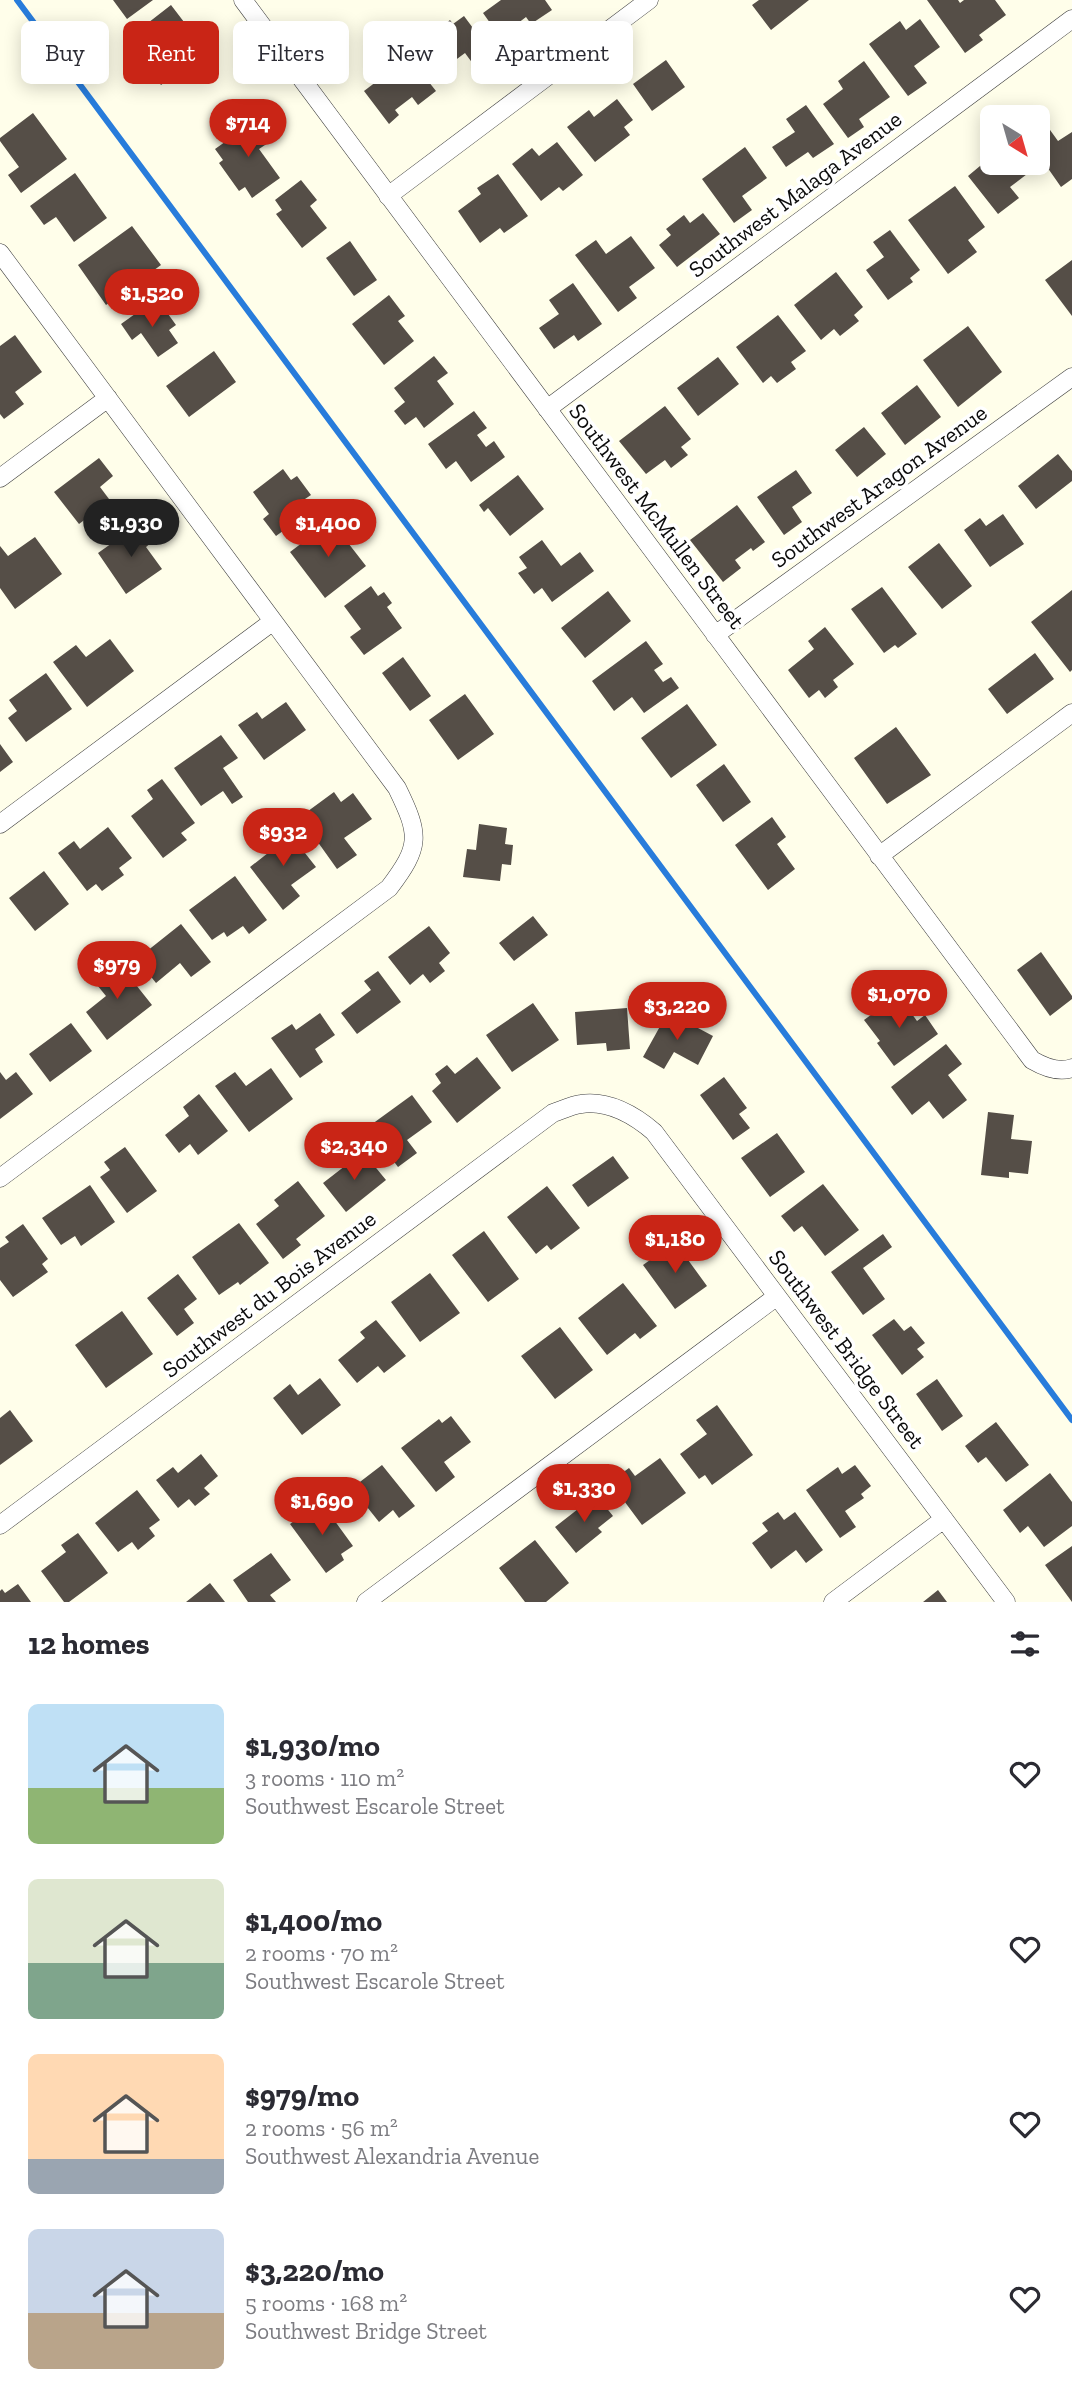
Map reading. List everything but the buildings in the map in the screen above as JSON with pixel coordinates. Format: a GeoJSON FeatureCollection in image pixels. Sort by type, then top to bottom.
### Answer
{"type":"FeatureCollection","features":[{"type":"Feature","properties":{"kind":"street","name":"Southwest McMullen Street"},"geometry":{"type":"LineString","coordinates":[[243,0],[1032,1060],[1044,1067],[1065,1070],[1072,1068]]}},
{"type":"Feature","properties":{"kind":"street"},"geometry":{"type":"LineString","coordinates":[[388,196],[649,0]]}},
{"type":"Feature","properties":{"kind":"street","name":"Southwest Malaga Avenue"},"geometry":{"type":"LineString","coordinates":[[547,409],[1072,19]]}},
{"type":"Feature","properties":{"kind":"street"},"geometry":{"type":"LineString","coordinates":[[0,253],[397,788],[412,818],[415,837],[408,863],[389,888],[0,1178]]}},
{"type":"Feature","properties":{"kind":"street","name":"Southwest Aragon Avenue"},"geometry":{"type":"LineString","coordinates":[[715,635],[1072,377]]}},
{"type":"Feature","properties":{"kind":"street"},"geometry":{"type":"LineString","coordinates":[[0,478],[108,398]]}},
{"type":"Feature","properties":{"kind":"street"},"geometry":{"type":"LineString","coordinates":[[0,824],[272,622]]}},
{"type":"Feature","properties":{"kind":"street"},"geometry":{"type":"LineString","coordinates":[[880,856],[1072,713]]}},
{"type":"Feature","properties":{"kind":"street","name":"Southwest du Bois Avenue"},"geometry":{"type":"LineString","coordinates":[[0,1525],[553,1113],[582,1104],[612,1107]]}},
{"type":"Feature","properties":{"kind":"street","name":"Southwest Bridge Street"},"geometry":{"type":"LineString","coordinates":[[612,1107],[635,1116],[654,1132],[1006,1602]]}},
{"type":"Feature","properties":{"kind":"street"},"geometry":{"type":"LineString","coordinates":[[366,1602],[776,1297]]}},
{"type":"Feature","properties":{"kind":"street"},"geometry":{"type":"LineString","coordinates":[[832,1602],[944,1519]]}},
{"type":"Feature","properties":{"kind":"waterway"},"geometry":{"type":"LineString","coordinates":[[17,0],[1072,1420]]}}]}
